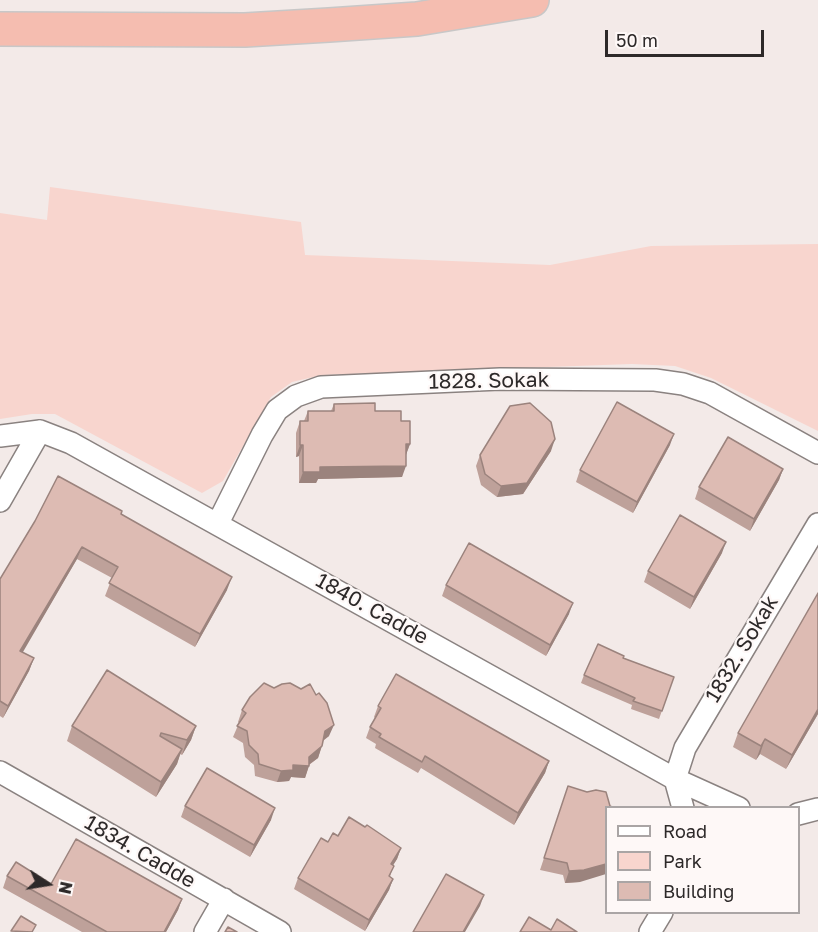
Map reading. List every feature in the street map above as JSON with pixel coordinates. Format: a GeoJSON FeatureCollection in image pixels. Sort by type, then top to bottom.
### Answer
{"type":"FeatureCollection","features":[{"type":"Feature","properties":{"kind":"highway"},"geometry":{"type":"LineString","coordinates":[[0,30],[245,30],[308,27],[417,19],[532,0]]}},
{"type":"Feature","properties":{"kind":"street","name":"1828. Sokak"},"geometry":{"type":"LineString","coordinates":[[218,523],[277,410],[296,396],[321,387],[500,379],[655,380],[683,384],[710,393],[818,453]]}},
{"type":"Feature","properties":{"kind":"street","name":"1840. Cadde"},"geometry":{"type":"LineString","coordinates":[[0,436],[40,431],[71,443],[675,779],[738,806]]}},
{"type":"Feature","properties":{"kind":"street"},"geometry":{"type":"LineString","coordinates":[[0,501],[40,431]]}},
{"type":"Feature","properties":{"kind":"street","name":"1832. Sokak"},"geometry":{"type":"LineString","coordinates":[[675,779],[685,748],[698,724],[818,524]]}},
{"type":"Feature","properties":{"kind":"street","name":"1834. Cadde"},"geometry":{"type":"LineString","coordinates":[[0,772],[280,932]]}},
{"type":"Feature","properties":{"kind":"street"},"geometry":{"type":"LineString","coordinates":[[675,779],[683,806]]}},
{"type":"Feature","properties":{"kind":"street"},"geometry":{"type":"LineString","coordinates":[[800,814],[818,809]]}},
{"type":"Feature","properties":{"kind":"street"},"geometry":{"type":"LineString","coordinates":[[205,932],[224,899]]}},
{"type":"Feature","properties":{"kind":"street"},"geometry":{"type":"LineString","coordinates":[[651,932],[661,914]]}},
{"type":"Feature","properties":{"kind":"green space"},"geometry":{"type":"Polygon","coordinates":[[[50,187],[301,222],[305,255],[550,265],[651,246],[818,244],[818,431],[711,378],[675,366],[632,364],[322,375],[292,382],[271,397],[223,481],[202,493],[55,414],[32,414],[0,419],[0,213],[47,220],[50,187]]]}},
{"type":"Feature","properties":{"kind":"building"},"geometry":{"type":"Polygon","coordinates":[[[617,402],[674,434],[637,502],[580,470],[617,402]]]}},
{"type":"Feature","properties":{"kind":"building"},"geometry":{"type":"Polygon","coordinates":[[[375,403],[375,411],[401,411],[401,421],[410,421],[410,444],[406,444],[406,466],[320,467],[320,472],[303,472],[300,421],[308,421],[308,411],[334,411],[334,404],[375,403]]]}},
{"type":"Feature","properties":{"kind":"building"},"geometry":{"type":"Polygon","coordinates":[[[530,403],[551,422],[555,439],[527,483],[501,486],[485,474],[480,455],[510,406],[530,403]]]}},
{"type":"Feature","properties":{"kind":"building"},"geometry":{"type":"Polygon","coordinates":[[[728,437],[783,469],[754,519],[699,487],[728,437]]]}},
{"type":"Feature","properties":{"kind":"building"},"geometry":{"type":"Polygon","coordinates":[[[58,476],[122,511],[121,514],[232,577],[200,634],[109,583],[118,567],[82,547],[20,651],[34,658],[8,706],[0,701],[0,579],[35,521],[58,476]]]}},
{"type":"Feature","properties":{"kind":"building"},"geometry":{"type":"Polygon","coordinates":[[[680,515],[726,542],[694,597],[648,571],[680,515]]]}},
{"type":"Feature","properties":{"kind":"building"},"geometry":{"type":"Polygon","coordinates":[[[469,543],[573,603],[550,645],[446,585],[469,543]]]}},
{"type":"Feature","properties":{"kind":"building"},"geometry":{"type":"Polygon","coordinates":[[[818,593],[818,709],[792,755],[765,739],[761,746],[738,733],[818,593]]]}},
{"type":"Feature","properties":{"kind":"building"},"geometry":{"type":"Polygon","coordinates":[[[598,644],[624,656],[623,658],[674,677],[662,711],[633,701],[635,698],[584,675],[598,644]]]}},
{"type":"Feature","properties":{"kind":"building"},"geometry":{"type":"Polygon","coordinates":[[[107,670],[196,726],[187,740],[161,733],[160,736],[182,749],[161,782],[72,726],[107,670]]]}},
{"type":"Feature","properties":{"kind":"building"},"geometry":{"type":"Polygon","coordinates":[[[396,674],[549,761],[518,813],[425,756],[422,762],[379,737],[381,734],[370,727],[381,708],[378,706],[396,674]]]}},
{"type":"Feature","properties":{"kind":"building"},"geometry":{"type":"Polygon","coordinates":[[[264,683],[274,688],[290,683],[301,689],[310,684],[316,695],[319,693],[327,703],[334,725],[325,731],[322,746],[309,757],[309,766],[293,765],[293,770],[281,771],[259,764],[258,754],[249,745],[247,731],[237,726],[246,713],[242,710],[250,697],[264,683]]]}},
{"type":"Feature","properties":{"kind":"building"},"geometry":{"type":"Polygon","coordinates":[[[207,768],[275,808],[254,845],[185,806],[207,768]]]}},
{"type":"Feature","properties":{"kind":"building"},"geometry":{"type":"Polygon","coordinates":[[[568,786],[587,792],[596,790],[606,792],[610,806],[605,806],[605,864],[569,871],[567,863],[544,858],[568,786]]]}},
{"type":"Feature","properties":{"kind":"building"},"geometry":{"type":"Polygon","coordinates":[[[349,817],[365,827],[367,825],[401,848],[391,864],[394,866],[389,876],[393,879],[369,920],[298,878],[321,838],[328,842],[333,833],[338,836],[349,817]]]}},
{"type":"Feature","properties":{"kind":"building"},"geometry":{"type":"Polygon","coordinates":[[[76,839],[182,899],[164,932],[107,932],[7,876],[16,862],[51,884],[76,839]]]}},
{"type":"Feature","properties":{"kind":"building"},"geometry":{"type":"Polygon","coordinates":[[[446,874],[484,895],[463,932],[413,932],[446,874]]]}},
{"type":"Feature","properties":{"kind":"building"},"geometry":{"type":"Polygon","coordinates":[[[21,916],[36,925],[32,932],[11,931],[21,916]]]}},
{"type":"Feature","properties":{"kind":"building"},"geometry":{"type":"Polygon","coordinates":[[[529,917],[551,930],[557,919],[577,932],[520,932],[529,917]]]}},
{"type":"Feature","properties":{"kind":"building"},"geometry":{"type":"Polygon","coordinates":[[[228,927],[237,932],[225,932],[228,927]]]}}]}
